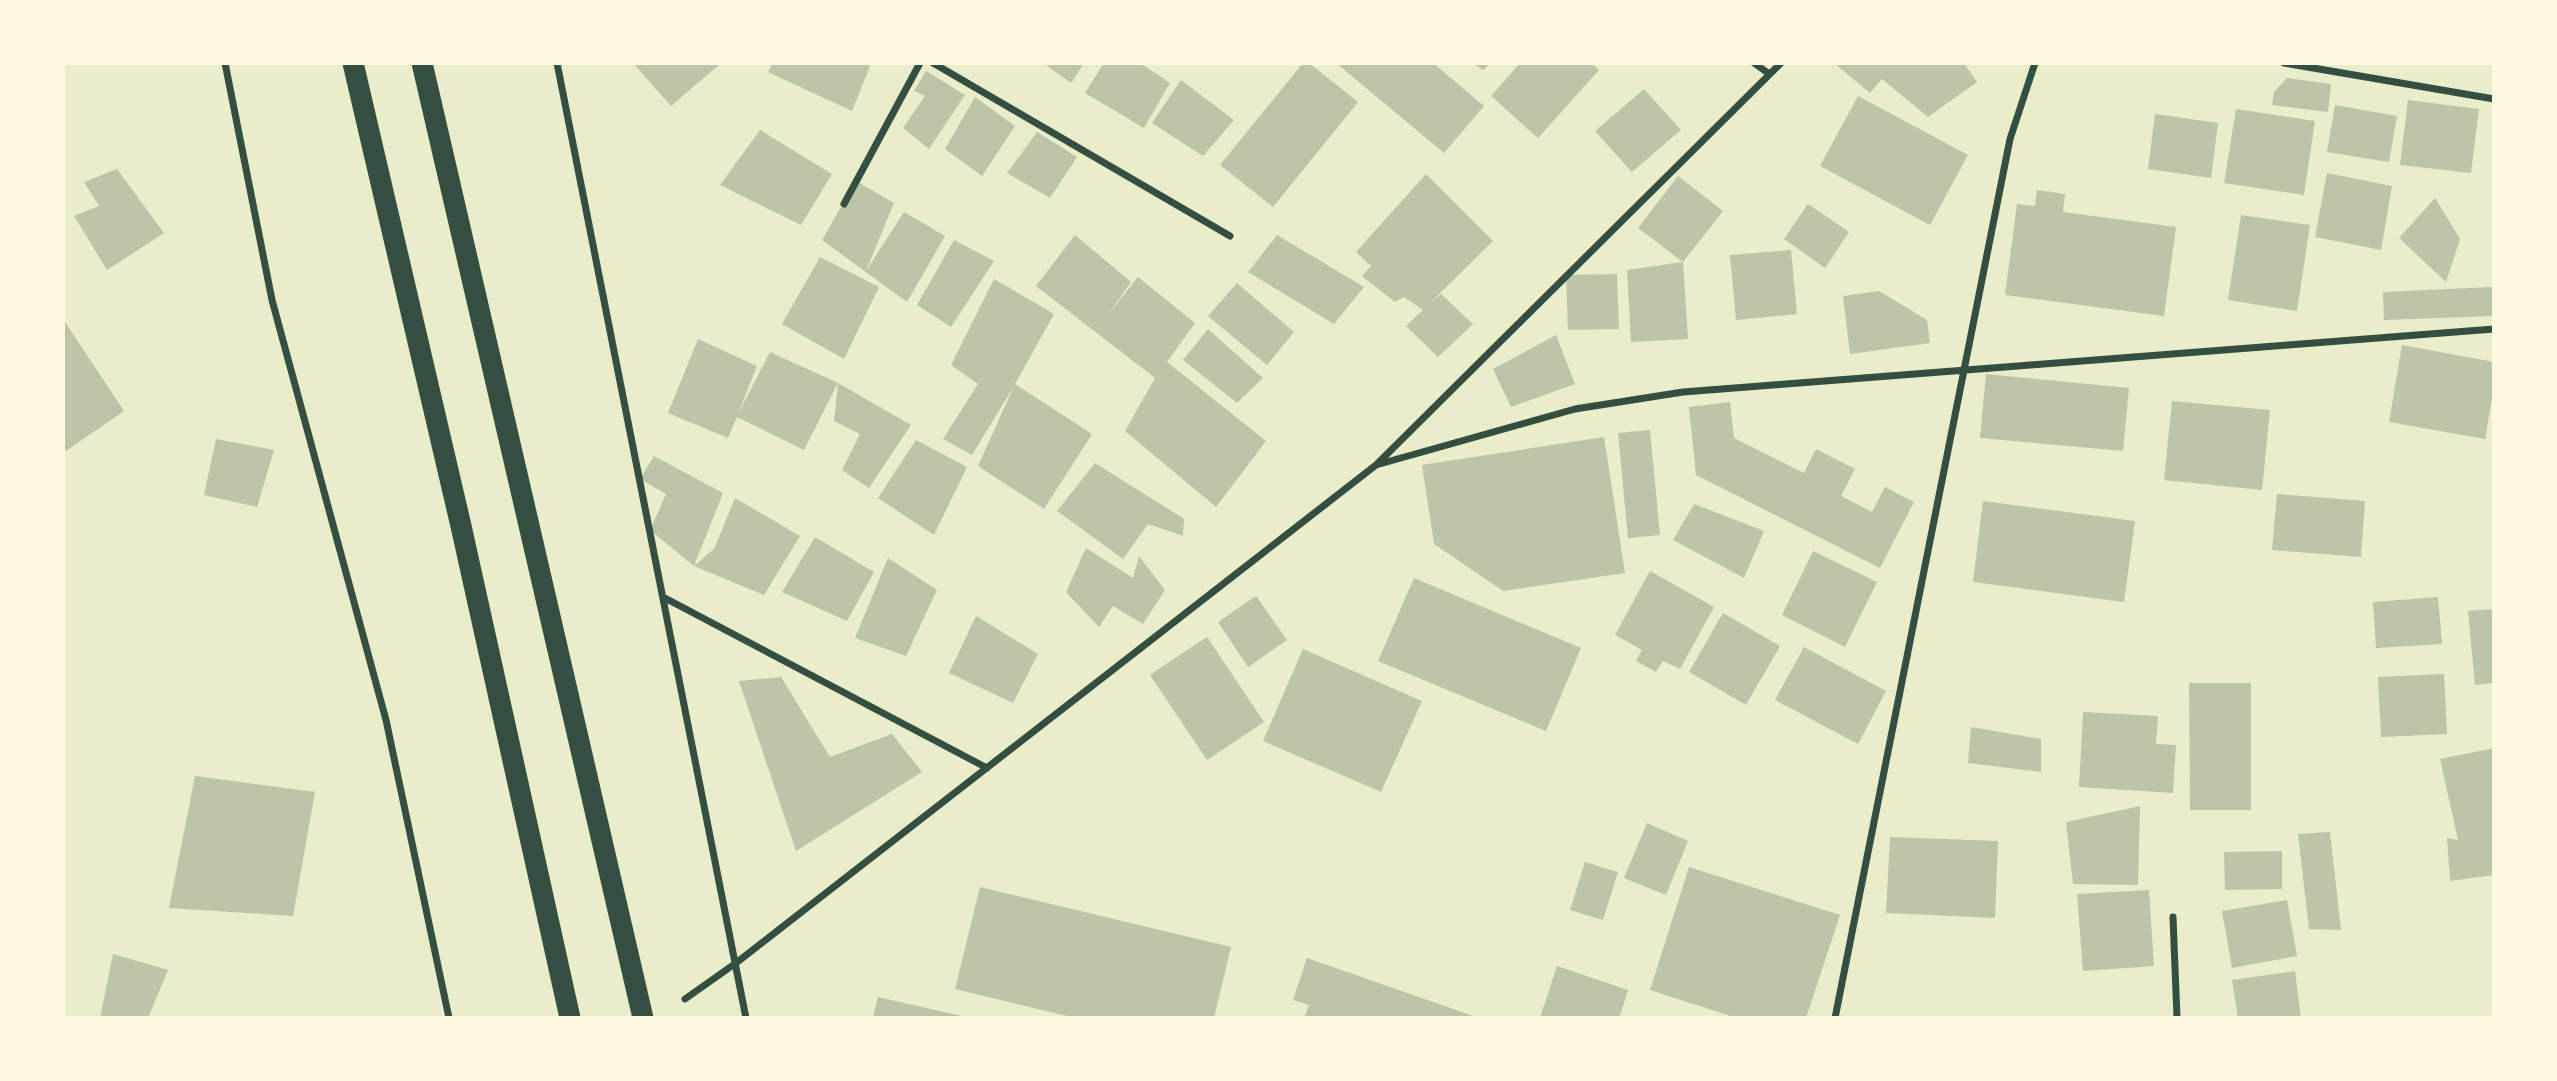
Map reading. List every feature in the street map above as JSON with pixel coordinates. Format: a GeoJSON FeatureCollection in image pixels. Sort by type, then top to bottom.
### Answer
{"type":"FeatureCollection","features":[{"type":"Feature","properties":{"kind":"highway"},"geometry":{"type":"LineString","coordinates":[[353,63],[461,526],[570,1018]]}},
{"type":"Feature","properties":{"kind":"highway"},"geometry":{"type":"LineString","coordinates":[[422,63],[642,1018]]}},
{"type":"Feature","properties":{"kind":"street"},"geometry":{"type":"LineString","coordinates":[[225,63],[272,300],[386,720],[449,1018]]}},
{"type":"Feature","properties":{"kind":"street"},"geometry":{"type":"LineString","coordinates":[[557,63],[746,1018]]}},
{"type":"Feature","properties":{"kind":"street"},"geometry":{"type":"LineString","coordinates":[[844,204],[920,63]]}},
{"type":"Feature","properties":{"kind":"street"},"geometry":{"type":"LineString","coordinates":[[933,63],[1230,236]]}},
{"type":"Feature","properties":{"kind":"street"},"geometry":{"type":"LineString","coordinates":[[1754,63],[1768,72]]}},
{"type":"Feature","properties":{"kind":"street"},"geometry":{"type":"LineString","coordinates":[[685,999],[736,963],[1376,465],[1768,72],[1781,63]]}},
{"type":"Feature","properties":{"kind":"street"},"geometry":{"type":"LineString","coordinates":[[1835,1018],[2010,139],[2035,63]]}},
{"type":"Feature","properties":{"kind":"street"},"geometry":{"type":"LineString","coordinates":[[2284,63],[2494,99]]}},
{"type":"Feature","properties":{"kind":"street"},"geometry":{"type":"LineString","coordinates":[[1376,465],[1574,409],[1683,392],[2494,329]]}},
{"type":"Feature","properties":{"kind":"street"},"geometry":{"type":"LineString","coordinates":[[663,597],[987,768]]}},
{"type":"Feature","properties":{"kind":"street"},"geometry":{"type":"LineString","coordinates":[[2173,917],[2177,1018]]}},
{"type":"Feature","properties":{"kind":"building"},"geometry":{"type":"Polygon","coordinates":[[[633,63],[721,63],[671,106],[633,63]]]}},
{"type":"Feature","properties":{"kind":"building"},"geometry":{"type":"Polygon","coordinates":[[[773,63],[864,63],[870,66],[852,111],[768,72],[773,63]]]}},
{"type":"Feature","properties":{"kind":"building"},"geometry":{"type":"Polygon","coordinates":[[[1043,63],[1084,63],[1071,83],[1043,63]]]}},
{"type":"Feature","properties":{"kind":"building"},"geometry":{"type":"Polygon","coordinates":[[[1104,63],[1140,63],[1170,83],[1144,128],[1085,93],[1104,63]]]}},
{"type":"Feature","properties":{"kind":"building"},"geometry":{"type":"Polygon","coordinates":[[[1303,63],[1309,63],[1358,102],[1273,207],[1220,165],[1303,63]]]}},
{"type":"Feature","properties":{"kind":"building"},"geometry":{"type":"Polygon","coordinates":[[[1336,63],[1433,63],[1484,106],[1444,153],[1336,63]]]}},
{"type":"Feature","properties":{"kind":"building"},"geometry":{"type":"Polygon","coordinates":[[[1473,63],[1491,63],[1483,70],[1473,63]]]}},
{"type":"Feature","properties":{"kind":"building"},"geometry":{"type":"Polygon","coordinates":[[[1520,63],[1591,63],[1599,70],[1538,138],[1491,96],[1520,63]]]}},
{"type":"Feature","properties":{"kind":"building"},"geometry":{"type":"Polygon","coordinates":[[[1834,63],[1964,63],[1977,82],[1928,117],[1882,79],[1870,93],[1834,63]]]}},
{"type":"Feature","properties":{"kind":"building"},"geometry":{"type":"Polygon","coordinates":[[[926,71],[965,95],[929,149],[903,128],[925,96],[914,91],[926,71]]]}},
{"type":"Feature","properties":{"kind":"building"},"geometry":{"type":"Polygon","coordinates":[[[2287,78],[2331,84],[2328,112],[2272,105],[2274,92],[2287,78]]]}},
{"type":"Feature","properties":{"kind":"building"},"geometry":{"type":"Polygon","coordinates":[[[1181,80],[1234,120],[1203,156],[1152,123],[1181,80]]]}},
{"type":"Feature","properties":{"kind":"building"},"geometry":{"type":"Polygon","coordinates":[[[1644,89],[1681,130],[1632,172],[1595,131],[1644,89]]]}},
{"type":"Feature","properties":{"kind":"building"},"geometry":{"type":"Polygon","coordinates":[[[1858,96],[1968,155],[1930,225],[1820,166],[1858,96]]]}},
{"type":"Feature","properties":{"kind":"building"},"geometry":{"type":"Polygon","coordinates":[[[975,97],[1015,126],[982,176],[945,149],[975,97]]]}},
{"type":"Feature","properties":{"kind":"building"},"geometry":{"type":"Polygon","coordinates":[[[2408,100],[2479,109],[2471,173],[2400,165],[2408,100]]]}},
{"type":"Feature","properties":{"kind":"building"},"geometry":{"type":"Polygon","coordinates":[[[2335,105],[2397,116],[2389,162],[2327,152],[2335,105]]]}},
{"type":"Feature","properties":{"kind":"building"},"geometry":{"type":"Polygon","coordinates":[[[2236,109],[2315,121],[2304,195],[2224,183],[2236,109]]]}},
{"type":"Feature","properties":{"kind":"building"},"geometry":{"type":"Polygon","coordinates":[[[2155,114],[2218,123],[2211,178],[2148,169],[2155,114]]]}},
{"type":"Feature","properties":{"kind":"building"},"geometry":{"type":"Polygon","coordinates":[[[760,130],[832,174],[801,225],[720,185],[760,130]]]}},
{"type":"Feature","properties":{"kind":"building"},"geometry":{"type":"Polygon","coordinates":[[[1037,132],[1077,157],[1050,198],[1007,173],[1037,132]]]}},
{"type":"Feature","properties":{"kind":"building"},"geometry":{"type":"Polygon","coordinates":[[[117,169],[164,233],[107,270],[74,216],[99,206],[84,182],[117,169]]]}},
{"type":"Feature","properties":{"kind":"building"},"geometry":{"type":"Polygon","coordinates":[[[2327,173],[2392,186],[2381,250],[2315,237],[2327,173]]]}},
{"type":"Feature","properties":{"kind":"building"},"geometry":{"type":"Polygon","coordinates":[[[1426,174],[1493,241],[1430,303],[1441,294],[1473,324],[1438,357],[1406,326],[1423,310],[1404,297],[1395,302],[1362,276],[1371,266],[1356,252],[1426,174]]]}},
{"type":"Feature","properties":{"kind":"building"},"geometry":{"type":"Polygon","coordinates":[[[1678,176],[1723,211],[1683,262],[1638,228],[1678,176]]]}},
{"type":"Feature","properties":{"kind":"building"},"geometry":{"type":"Polygon","coordinates":[[[856,181],[894,203],[866,271],[904,212],[945,236],[907,302],[822,240],[856,181]]]}},
{"type":"Feature","properties":{"kind":"building"},"geometry":{"type":"Polygon","coordinates":[[[2037,190],[2065,194],[2063,212],[2176,227],[2164,316],[2005,295],[2017,204],[2035,206],[2037,190]]]}},
{"type":"Feature","properties":{"kind":"building"},"geometry":{"type":"Polygon","coordinates":[[[2435,198],[2460,239],[2446,282],[2399,238],[2435,198]]]}},
{"type":"Feature","properties":{"kind":"building"},"geometry":{"type":"Polygon","coordinates":[[[1808,204],[1849,232],[1825,268],[1784,239],[1808,204]]]}},
{"type":"Feature","properties":{"kind":"building"},"geometry":{"type":"Polygon","coordinates":[[[2241,215],[2310,225],[2297,311],[2228,300],[2241,215]]]}},
{"type":"Feature","properties":{"kind":"building"},"geometry":{"type":"Polygon","coordinates":[[[1075,235],[1131,282],[1107,316],[1138,277],[1195,323],[1167,362],[1266,441],[1216,507],[1125,431],[1155,378],[1036,286],[1075,235]]]}},
{"type":"Feature","properties":{"kind":"building"},"geometry":{"type":"Polygon","coordinates":[[[1277,235],[1364,287],[1334,324],[1248,272],[1277,235]]]}},
{"type":"Feature","properties":{"kind":"building"},"geometry":{"type":"Polygon","coordinates":[[[954,240],[994,261],[951,327],[917,305],[954,240]]]}},
{"type":"Feature","properties":{"kind":"building"},"geometry":{"type":"Polygon","coordinates":[[[1791,250],[1797,314],[1736,320],[1730,255],[1791,250]]]}},
{"type":"Feature","properties":{"kind":"building"},"geometry":{"type":"Polygon","coordinates":[[[820,257],[879,287],[844,359],[782,324],[820,257]]]}},
{"type":"Feature","properties":{"kind":"building"},"geometry":{"type":"Polygon","coordinates":[[[1683,262],[1688,339],[1631,342],[1627,270],[1683,262]]]}},
{"type":"Feature","properties":{"kind":"building"},"geometry":{"type":"Polygon","coordinates":[[[1617,274],[1619,329],[1568,330],[1566,275],[1617,274]]]}},
{"type":"Feature","properties":{"kind":"building"},"geometry":{"type":"Polygon","coordinates":[[[994,279],[1054,314],[1015,384],[1092,434],[1044,509],[978,466],[1014,386],[972,455],[943,439],[978,384],[951,365],[994,279]]]}},
{"type":"Feature","properties":{"kind":"building"},"geometry":{"type":"Polygon","coordinates":[[[1237,283],[1294,332],[1267,365],[1208,316],[1237,283]]]}},
{"type":"Feature","properties":{"kind":"building"},"geometry":{"type":"Polygon","coordinates":[[[2492,287],[2493,316],[2384,320],[2383,292],[2492,287]]]}},
{"type":"Feature","properties":{"kind":"building"},"geometry":{"type":"Polygon","coordinates":[[[1879,291],[1927,320],[1930,343],[1850,354],[1843,296],[1879,291]]]}},
{"type":"Feature","properties":{"kind":"building"},"geometry":{"type":"Polygon","coordinates":[[[63,319],[124,411],[63,453],[63,319]]]}},
{"type":"Feature","properties":{"kind":"building"},"geometry":{"type":"Polygon","coordinates":[[[1208,329],[1263,378],[1237,403],[1183,360],[1208,329]]]}},
{"type":"Feature","properties":{"kind":"building"},"geometry":{"type":"Polygon","coordinates":[[[1556,335],[1575,384],[1511,407],[1493,369],[1556,335]]]}},
{"type":"Feature","properties":{"kind":"building"},"geometry":{"type":"Polygon","coordinates":[[[698,339],[757,366],[738,414],[770,352],[838,383],[804,450],[737,417],[728,438],[668,413],[698,339]]]}},
{"type":"Feature","properties":{"kind":"building"},"geometry":{"type":"Polygon","coordinates":[[[2402,345],[2494,362],[2494,387],[2485,439],[2389,422],[2402,345]]]}},
{"type":"Feature","properties":{"kind":"building"},"geometry":{"type":"Polygon","coordinates":[[[1986,374],[2129,388],[2123,451],[1980,438],[1986,374]]]}},
{"type":"Feature","properties":{"kind":"building"},"geometry":{"type":"Polygon","coordinates":[[[838,383],[911,425],[869,488],[842,470],[860,434],[834,421],[838,383]]]}},
{"type":"Feature","properties":{"kind":"building"},"geometry":{"type":"Polygon","coordinates":[[[2172,401],[2270,410],[2262,490],[2164,480],[2172,401]]]}},
{"type":"Feature","properties":{"kind":"building"},"geometry":{"type":"Polygon","coordinates":[[[1730,402],[1734,438],[1804,473],[1816,449],[1855,469],[1841,496],[1872,512],[1885,487],[1914,502],[1880,568],[1696,475],[1689,407],[1730,402]]]}},
{"type":"Feature","properties":{"kind":"building"},"geometry":{"type":"Polygon","coordinates":[[[1650,430],[1660,535],[1628,538],[1618,433],[1650,430]]]}},
{"type":"Feature","properties":{"kind":"building"},"geometry":{"type":"Polygon","coordinates":[[[1604,437],[1625,573],[1503,591],[1434,544],[1422,465],[1604,437]]]}},
{"type":"Feature","properties":{"kind":"building"},"geometry":{"type":"Polygon","coordinates":[[[216,439],[274,450],[257,507],[204,495],[216,439]]]}},
{"type":"Feature","properties":{"kind":"building"},"geometry":{"type":"Polygon","coordinates":[[[916,440],[967,467],[934,535],[878,498],[916,440]]]}},
{"type":"Feature","properties":{"kind":"building"},"geometry":{"type":"Polygon","coordinates":[[[654,456],[723,493],[694,566],[650,530],[666,494],[640,479],[654,456]]]}},
{"type":"Feature","properties":{"kind":"building"},"geometry":{"type":"Polygon","coordinates":[[[1095,463],[1184,519],[1183,536],[1148,524],[1123,559],[1057,511],[1095,463]]]}},
{"type":"Feature","properties":{"kind":"building"},"geometry":{"type":"Polygon","coordinates":[[[2277,494],[2365,501],[2361,557],[2272,550],[2277,494]]]}},
{"type":"Feature","properties":{"kind":"building"},"geometry":{"type":"Polygon","coordinates":[[[735,498],[800,536],[764,595],[694,566],[714,549],[735,498]]]}},
{"type":"Feature","properties":{"kind":"building"},"geometry":{"type":"Polygon","coordinates":[[[1983,501],[2135,521],[2124,602],[1973,582],[1983,501]]]}},
{"type":"Feature","properties":{"kind":"building"},"geometry":{"type":"Polygon","coordinates":[[[1694,504],[1764,531],[1744,578],[1673,540],[1694,504]]]}},
{"type":"Feature","properties":{"kind":"building"},"geometry":{"type":"Polygon","coordinates":[[[815,537],[874,572],[847,621],[782,592],[815,537]]]}},
{"type":"Feature","properties":{"kind":"building"},"geometry":{"type":"Polygon","coordinates":[[[1086,548],[1133,578],[1139,556],[1165,590],[1143,624],[1113,606],[1099,627],[1066,592],[1086,548]]]}},
{"type":"Feature","properties":{"kind":"building"},"geometry":{"type":"Polygon","coordinates":[[[1813,551],[1877,582],[1845,647],[1782,615],[1813,551]]]}},
{"type":"Feature","properties":{"kind":"building"},"geometry":{"type":"Polygon","coordinates":[[[888,558],[937,590],[906,656],[855,638],[888,558]]]}},
{"type":"Feature","properties":{"kind":"building"},"geometry":{"type":"Polygon","coordinates":[[[1650,571],[1714,607],[1680,669],[1663,661],[1656,672],[1636,661],[1642,650],[1615,635],[1650,571]]]}},
{"type":"Feature","properties":{"kind":"building"},"geometry":{"type":"Polygon","coordinates":[[[1414,578],[1581,648],[1546,731],[1378,661],[1414,578]]]}},
{"type":"Feature","properties":{"kind":"building"},"geometry":{"type":"Polygon","coordinates":[[[1256,596],[1287,640],[1248,667],[1218,622],[1256,596]]]}},
{"type":"Feature","properties":{"kind":"building"},"geometry":{"type":"Polygon","coordinates":[[[2438,597],[2442,644],[2376,648],[2373,602],[2438,597]]]}},
{"type":"Feature","properties":{"kind":"building"},"geometry":{"type":"Polygon","coordinates":[[[2494,609],[2494,683],[2475,685],[2468,611],[2494,609]]]}},
{"type":"Feature","properties":{"kind":"building"},"geometry":{"type":"Polygon","coordinates":[[[1723,613],[1780,646],[1746,705],[1689,672],[1723,613]]]}},
{"type":"Feature","properties":{"kind":"building"},"geometry":{"type":"Polygon","coordinates":[[[976,616],[1038,654],[1013,703],[949,673],[976,616]]]}},
{"type":"Feature","properties":{"kind":"building"},"geometry":{"type":"Polygon","coordinates":[[[1207,637],[1264,722],[1207,760],[1150,675],[1207,637]]]}},
{"type":"Feature","properties":{"kind":"building"},"geometry":{"type":"Polygon","coordinates":[[[1804,647],[1886,691],[1858,744],[1775,700],[1804,647]]]}},
{"type":"Feature","properties":{"kind":"building"},"geometry":{"type":"Polygon","coordinates":[[[1303,649],[1422,701],[1381,792],[1263,741],[1303,649]]]}},
{"type":"Feature","properties":{"kind":"building"},"geometry":{"type":"Polygon","coordinates":[[[2444,674],[2447,734],[2381,737],[2378,677],[2444,674]]]}},
{"type":"Feature","properties":{"kind":"building"},"geometry":{"type":"Polygon","coordinates":[[[781,677],[830,757],[892,734],[922,772],[796,851],[739,681],[781,677]]]}},
{"type":"Feature","properties":{"kind":"building"},"geometry":{"type":"Polygon","coordinates":[[[2189,683],[2251,683],[2251,810],[2190,810],[2189,683]]]}},
{"type":"Feature","properties":{"kind":"building"},"geometry":{"type":"Polygon","coordinates":[[[2083,712],[2158,716],[2156,744],[2176,745],[2173,793],[2079,787],[2083,712]]]}},
{"type":"Feature","properties":{"kind":"building"},"geometry":{"type":"Polygon","coordinates":[[[1971,727],[2041,739],[2041,772],[1968,763],[1971,727]]]}},
{"type":"Feature","properties":{"kind":"building"},"geometry":{"type":"Polygon","coordinates":[[[2494,748],[2494,875],[2450,881],[2447,838],[2458,840],[2440,759],[2494,748]]]}},
{"type":"Feature","properties":{"kind":"building"},"geometry":{"type":"Polygon","coordinates":[[[195,776],[315,792],[293,916],[169,908],[195,776]]]}},
{"type":"Feature","properties":{"kind":"building"},"geometry":{"type":"Polygon","coordinates":[[[2140,806],[2138,885],[2073,884],[2066,822],[2140,806]]]}},
{"type":"Feature","properties":{"kind":"building"},"geometry":{"type":"Polygon","coordinates":[[[1647,823],[1688,841],[1666,895],[1624,878],[1647,823]]]}},
{"type":"Feature","properties":{"kind":"building"},"geometry":{"type":"Polygon","coordinates":[[[2330,832],[2341,930],[2309,929],[2298,834],[2330,832]]]}},
{"type":"Feature","properties":{"kind":"building"},"geometry":{"type":"Polygon","coordinates":[[[1890,837],[1998,841],[1995,918],[1886,913],[1890,837]]]}},
{"type":"Feature","properties":{"kind":"building"},"geometry":{"type":"Polygon","coordinates":[[[2282,851],[2282,889],[2225,890],[2224,852],[2282,851]]]}},
{"type":"Feature","properties":{"kind":"building"},"geometry":{"type":"Polygon","coordinates":[[[1585,862],[1618,872],[1603,920],[1570,910],[1585,862]]]}},
{"type":"Feature","properties":{"kind":"building"},"geometry":{"type":"Polygon","coordinates":[[[1689,867],[1840,915],[1806,1018],[1737,1018],[1650,990],[1689,867]]]}},
{"type":"Feature","properties":{"kind":"building"},"geometry":{"type":"Polygon","coordinates":[[[980,887],[1231,947],[1214,1018],[1075,1018],[955,989],[980,887]]]}},
{"type":"Feature","properties":{"kind":"building"},"geometry":{"type":"Polygon","coordinates":[[[2149,890],[2154,966],[2083,971],[2077,894],[2149,890]]]}},
{"type":"Feature","properties":{"kind":"building"},"geometry":{"type":"Polygon","coordinates":[[[2287,900],[2297,956],[2232,968],[2222,911],[2287,900]]]}},
{"type":"Feature","properties":{"kind":"building"},"geometry":{"type":"Polygon","coordinates":[[[113,954],[168,970],[148,1018],[100,1018],[113,954]]]}},
{"type":"Feature","properties":{"kind":"building"},"geometry":{"type":"Polygon","coordinates":[[[1307,958],[1479,1018],[1304,1018],[1309,1005],[1293,1000],[1307,958]]]}},
{"type":"Feature","properties":{"kind":"building"},"geometry":{"type":"Polygon","coordinates":[[[1557,966],[1628,990],[1619,1018],[1540,1018],[1557,966]]]}},
{"type":"Feature","properties":{"kind":"building"},"geometry":{"type":"Polygon","coordinates":[[[2295,971],[2301,1018],[2238,1018],[2232,980],[2295,971]]]}},
{"type":"Feature","properties":{"kind":"building"},"geometry":{"type":"Polygon","coordinates":[[[878,997],[966,1017],[966,1018],[873,1018],[878,997]]]}}]}
